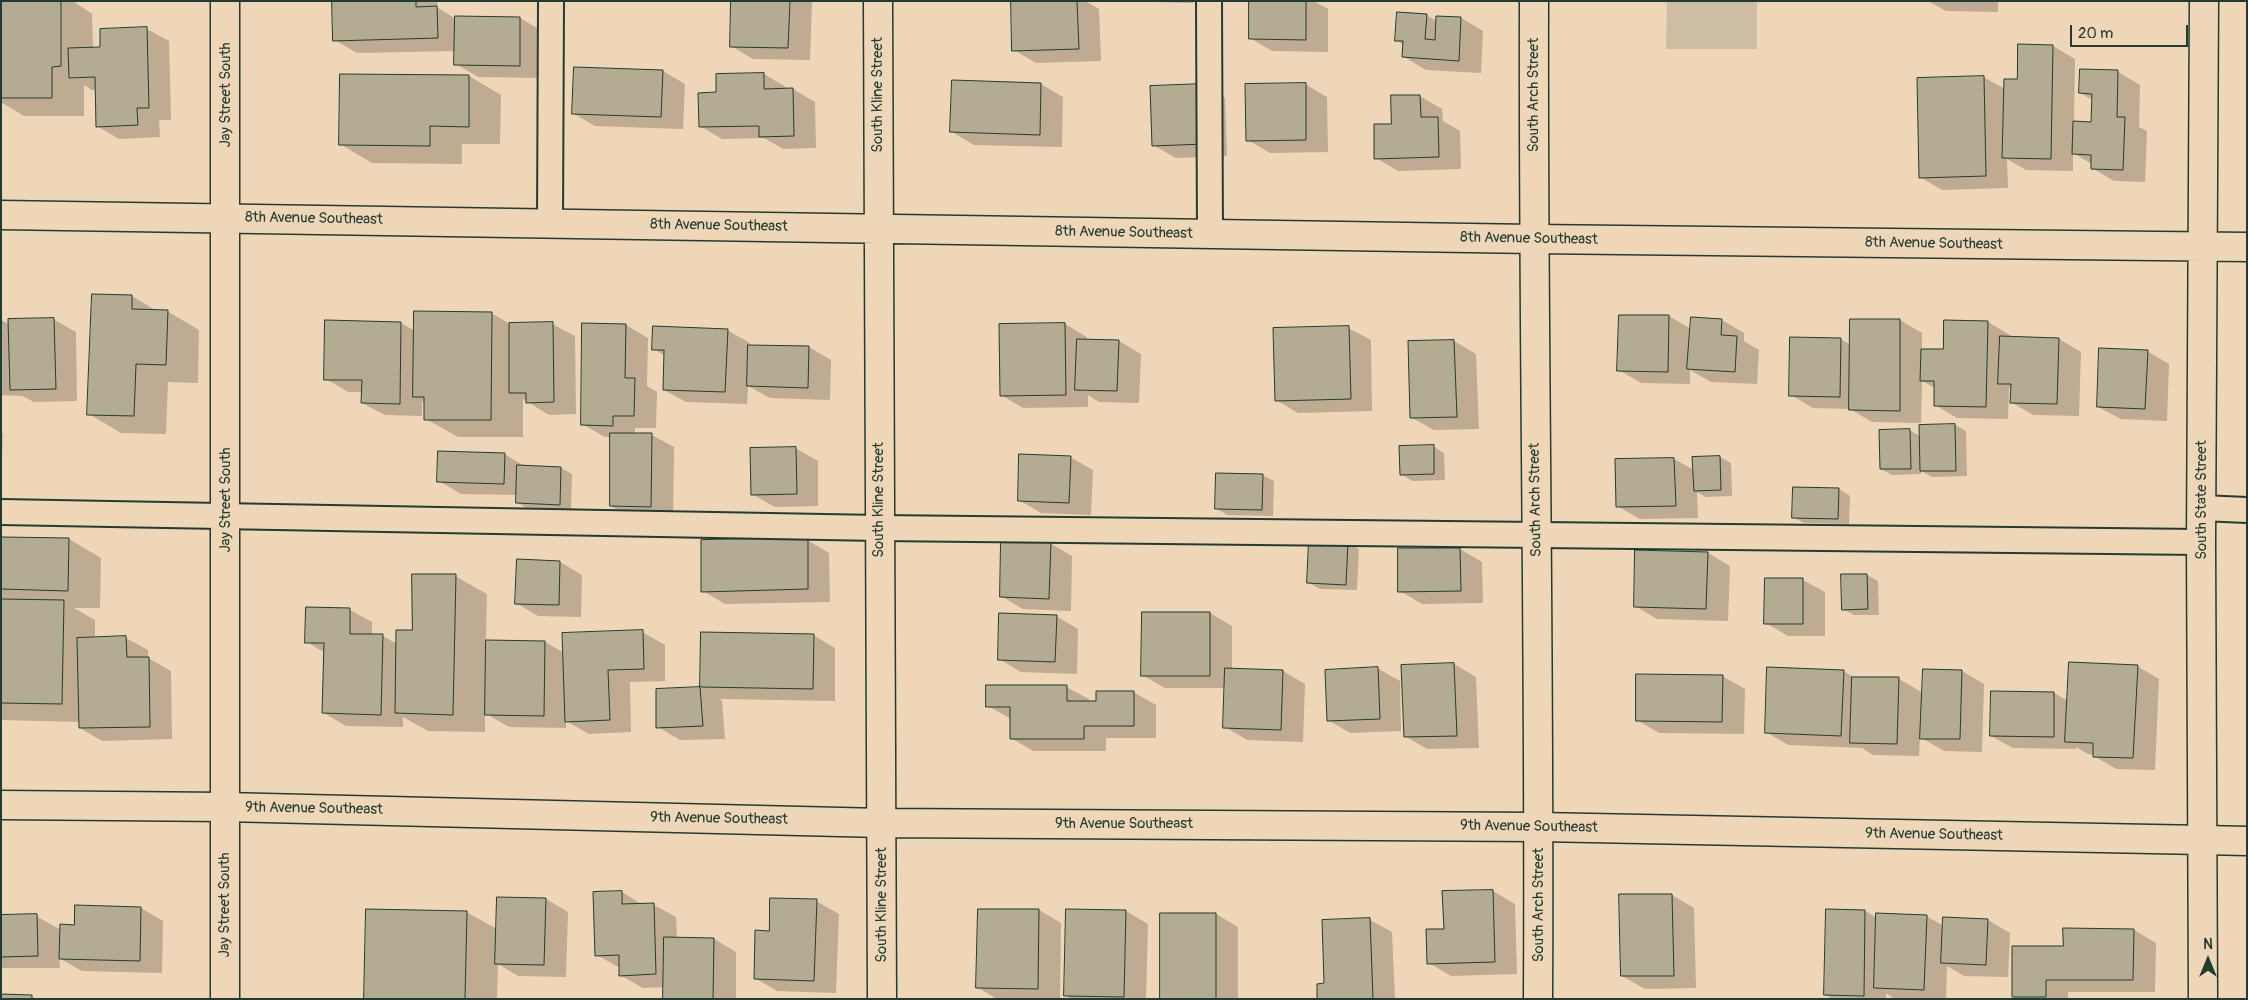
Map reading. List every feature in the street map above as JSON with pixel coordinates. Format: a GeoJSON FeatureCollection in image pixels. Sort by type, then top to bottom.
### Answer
{"type":"FeatureCollection","features":[{"type":"Feature","properties":{"kind":"street","name":"Jay Street South"},"geometry":{"type":"LineString","coordinates":[[225,1],[225,999]]}},
{"type":"Feature","properties":{"kind":"street","name":"South Kline Street"},"geometry":{"type":"LineString","coordinates":[[878,1],[882,999]]}},
{"type":"Feature","properties":{"kind":"street","name":"South Arch Street"},"geometry":{"type":"LineString","coordinates":[[1534,1],[1533,240],[1539,827],[1538,999]]}},
{"type":"Feature","properties":{"kind":"street","name":"South State Street"},"geometry":{"type":"LineString","coordinates":[[2203,999],[2201,508],[2204,1]]}},
{"type":"Feature","properties":{"kind":"street","name":"8th Avenue Southeast"},"geometry":{"type":"LineString","coordinates":[[1,215],[550,222],[878,230],[1533,240],[2247,247]]}},
{"type":"Feature","properties":{"kind":"street","name":"9th Avenue Southeast"},"geometry":{"type":"LineString","coordinates":[[1,805],[225,807],[882,823],[1539,827],[2247,840]]}},
{"type":"Feature","properties":{"kind":"lane"},"geometry":{"type":"LineString","coordinates":[[550,222],[551,1]]}},
{"type":"Feature","properties":{"kind":"lane"},"geometry":{"type":"LineString","coordinates":[[1209,1],[1210,234]]}},
{"type":"Feature","properties":{"kind":"lane"},"geometry":{"type":"LineString","coordinates":[[2201,508],[2247,510]]}},
{"type":"Feature","properties":{"kind":"lane"},"geometry":{"type":"LineString","coordinates":[[1,512],[879,528],[2201,542]]}},
{"type":"Feature","properties":{"kind":"shaded area"},"geometry":{"type":"Polygon","coordinates":[[[1667,1],[1757,1],[1757,49],[1666,49],[1667,1]]]}},
{"type":"Feature","properties":{"kind":"building"},"geometry":{"type":"Polygon","coordinates":[[[1,1],[61,1],[61,66],[52,67],[52,98],[1,98],[1,1]]]}},
{"type":"Feature","properties":{"kind":"building"},"geometry":{"type":"Polygon","coordinates":[[[332,1],[416,1],[416,7],[437,6],[438,38],[333,41],[332,1]]]}},
{"type":"Feature","properties":{"kind":"building"},"geometry":{"type":"Polygon","coordinates":[[[731,1],[790,1],[788,48],[730,47],[731,1]]]}},
{"type":"Feature","properties":{"kind":"building"},"geometry":{"type":"Polygon","coordinates":[[[1011,1],[1077,1],[1079,49],[1012,51],[1011,1]]]}},
{"type":"Feature","properties":{"kind":"building"},"geometry":{"type":"Polygon","coordinates":[[[1249,1],[1306,1],[1306,40],[1249,39],[1249,1]]]}},
{"type":"Feature","properties":{"kind":"building"},"geometry":{"type":"Polygon","coordinates":[[[1397,12],[1427,14],[1425,39],[1435,40],[1436,16],[1461,17],[1459,61],[1402,57],[1403,41],[1395,41],[1397,12]]]}},
{"type":"Feature","properties":{"kind":"building"},"geometry":{"type":"Polygon","coordinates":[[[455,16],[520,17],[520,66],[454,65],[455,16]]]}},
{"type":"Feature","properties":{"kind":"building"},"geometry":{"type":"Polygon","coordinates":[[[147,27],[149,108],[137,108],[138,125],[96,127],[95,77],[69,78],[68,48],[100,47],[100,29],[147,27]]]}},
{"type":"Feature","properties":{"kind":"building"},"geometry":{"type":"Polygon","coordinates":[[[2018,44],[2053,45],[2051,159],[2002,158],[2004,79],[2017,79],[2018,44]]]}},
{"type":"Feature","properties":{"kind":"building"},"geometry":{"type":"Polygon","coordinates":[[[574,67],[663,70],[661,117],[572,114],[574,67]]]}},
{"type":"Feature","properties":{"kind":"building"},"geometry":{"type":"Polygon","coordinates":[[[2080,69],[2118,70],[2117,117],[2125,117],[2123,170],[2091,169],[2091,155],[2072,154],[2073,121],[2091,122],[2092,94],[2079,93],[2080,69]]]}},
{"type":"Feature","properties":{"kind":"building"},"geometry":{"type":"Polygon","coordinates":[[[764,73],[764,89],[793,88],[794,136],[759,137],[759,126],[699,127],[698,93],[716,92],[716,74],[764,73]]]}},
{"type":"Feature","properties":{"kind":"building"},"geometry":{"type":"Polygon","coordinates":[[[340,74],[469,75],[469,127],[430,126],[430,146],[339,145],[340,74]]]}},
{"type":"Feature","properties":{"kind":"building"},"geometry":{"type":"Polygon","coordinates":[[[1984,76],[1986,176],[1919,178],[1917,78],[1984,76]]]}},
{"type":"Feature","properties":{"kind":"building"},"geometry":{"type":"Polygon","coordinates":[[[952,80],[1041,83],[1040,135],[950,132],[952,80]]]}},
{"type":"Feature","properties":{"kind":"building"},"geometry":{"type":"Polygon","coordinates":[[[1306,83],[1306,140],[1246,141],[1245,84],[1306,83]]]}},
{"type":"Feature","properties":{"kind":"building"},"geometry":{"type":"Polygon","coordinates":[[[1203,84],[1205,144],[1152,146],[1150,86],[1203,84]]]}},
{"type":"Feature","properties":{"kind":"building"},"geometry":{"type":"Polygon","coordinates":[[[1391,95],[1420,95],[1421,117],[1438,117],[1439,157],[1374,159],[1374,124],[1391,124],[1391,95]]]}},
{"type":"Feature","properties":{"kind":"building"},"geometry":{"type":"Polygon","coordinates":[[[92,294],[132,295],[132,309],[168,310],[166,365],[136,364],[134,416],[87,415],[92,294]]]}},
{"type":"Feature","properties":{"kind":"building"},"geometry":{"type":"Polygon","coordinates":[[[414,311],[492,312],[491,420],[424,420],[424,397],[413,397],[414,311]]]}},
{"type":"Feature","properties":{"kind":"building"},"geometry":{"type":"Polygon","coordinates":[[[1619,315],[1669,315],[1668,372],[1617,371],[1619,315]]]}},
{"type":"Feature","properties":{"kind":"building"},"geometry":{"type":"Polygon","coordinates":[[[1691,317],[1722,319],[1721,335],[1737,336],[1735,372],[1687,369],[1691,317]]]}},
{"type":"Feature","properties":{"kind":"building"},"geometry":{"type":"Polygon","coordinates":[[[54,318],[56,389],[10,390],[8,319],[54,318]]]}},
{"type":"Feature","properties":{"kind":"building"},"geometry":{"type":"Polygon","coordinates":[[[1850,319],[1900,319],[1900,411],[1849,410],[1850,319]]]}},
{"type":"Feature","properties":{"kind":"building"},"geometry":{"type":"Polygon","coordinates":[[[325,320],[401,322],[400,404],[361,403],[362,380],[324,380],[325,320]]]}},
{"type":"Feature","properties":{"kind":"building"},"geometry":{"type":"Polygon","coordinates":[[[1944,320],[1988,321],[1986,407],[1934,406],[1934,381],[1920,381],[1921,349],[1943,349],[1944,320]]]}},
{"type":"Feature","properties":{"kind":"building"},"geometry":{"type":"Polygon","coordinates":[[[553,322],[554,402],[526,403],[526,393],[509,393],[509,323],[553,322]]]}},
{"type":"Feature","properties":{"kind":"building"},"geometry":{"type":"Polygon","coordinates":[[[582,323],[626,324],[625,378],[635,378],[634,416],[613,416],[613,426],[581,425],[582,323]]]}},
{"type":"Feature","properties":{"kind":"building"},"geometry":{"type":"Polygon","coordinates":[[[1065,323],[1066,395],[1000,396],[999,324],[1065,323]]]}},
{"type":"Feature","properties":{"kind":"building"},"geometry":{"type":"Polygon","coordinates":[[[653,326],[728,329],[725,392],[663,390],[664,350],[652,350],[653,326]]]}},
{"type":"Feature","properties":{"kind":"building"},"geometry":{"type":"Polygon","coordinates":[[[1349,326],[1351,399],[1275,401],[1273,328],[1349,326]]]}},
{"type":"Feature","properties":{"kind":"building"},"geometry":{"type":"Polygon","coordinates":[[[2000,336],[2059,338],[2057,404],[2010,403],[2011,384],[1998,384],[2000,336]]]}},
{"type":"Feature","properties":{"kind":"building"},"geometry":{"type":"Polygon","coordinates":[[[1790,337],[1841,338],[1840,397],[1789,396],[1790,337]]]}},
{"type":"Feature","properties":{"kind":"building"},"geometry":{"type":"Polygon","coordinates":[[[1077,339],[1119,340],[1117,391],[1075,390],[1077,339]]]}},
{"type":"Feature","properties":{"kind":"building"},"geometry":{"type":"Polygon","coordinates":[[[1454,340],[1457,417],[1410,418],[1408,341],[1454,340]]]}},
{"type":"Feature","properties":{"kind":"building"},"geometry":{"type":"Polygon","coordinates":[[[748,345],[809,346],[808,388],[747,386],[748,345]]]}},
{"type":"Feature","properties":{"kind":"building"},"geometry":{"type":"Polygon","coordinates":[[[2099,348],[2148,350],[2145,409],[2097,407],[2099,348]]]}},
{"type":"Feature","properties":{"kind":"building"},"geometry":{"type":"Polygon","coordinates":[[[1955,424],[1956,471],[1920,471],[1919,425],[1955,424]]]}},
{"type":"Feature","properties":{"kind":"building"},"geometry":{"type":"Polygon","coordinates":[[[1910,429],[1911,469],[1880,469],[1879,430],[1910,429]]]}},
{"type":"Feature","properties":{"kind":"building"},"geometry":{"type":"Polygon","coordinates":[[[610,433],[652,433],[651,507],[610,506],[610,433]]]}},
{"type":"Feature","properties":{"kind":"building"},"geometry":{"type":"Polygon","coordinates":[[[1434,445],[1434,474],[1400,475],[1399,446],[1434,445]]]}},
{"type":"Feature","properties":{"kind":"building"},"geometry":{"type":"Polygon","coordinates":[[[796,447],[797,494],[751,495],[750,448],[796,447]]]}},
{"type":"Feature","properties":{"kind":"building"},"geometry":{"type":"Polygon","coordinates":[[[438,451],[505,453],[504,484],[437,482],[438,451]]]}},
{"type":"Feature","properties":{"kind":"building"},"geometry":{"type":"Polygon","coordinates":[[[1019,454],[1071,456],[1069,503],[1018,501],[1019,454]]]}},
{"type":"Feature","properties":{"kind":"building"},"geometry":{"type":"Polygon","coordinates":[[[1720,456],[1721,490],[1694,491],[1692,457],[1720,456]]]}},
{"type":"Feature","properties":{"kind":"building"},"geometry":{"type":"Polygon","coordinates":[[[1674,458],[1676,506],[1616,507],[1615,459],[1674,458]]]}},
{"type":"Feature","properties":{"kind":"building"},"geometry":{"type":"Polygon","coordinates":[[[517,465],[561,467],[560,505],[516,503],[517,465]]]}},
{"type":"Feature","properties":{"kind":"building"},"geometry":{"type":"Polygon","coordinates":[[[1216,473],[1263,474],[1262,510],[1215,509],[1216,473]]]}},
{"type":"Feature","properties":{"kind":"building"},"geometry":{"type":"Polygon","coordinates":[[[1793,487],[1839,488],[1838,519],[1792,518],[1793,487]]]}},
{"type":"Feature","properties":{"kind":"building"},"geometry":{"type":"Polygon","coordinates":[[[1,537],[69,538],[68,591],[1,589],[1,537]]]}},
{"type":"Feature","properties":{"kind":"building"},"geometry":{"type":"Polygon","coordinates":[[[808,538],[808,589],[701,592],[701,540],[808,538]]]}},
{"type":"Feature","properties":{"kind":"building"},"geometry":{"type":"Polygon","coordinates":[[[1001,540],[1051,542],[1049,599],[1000,597],[1001,540]]]}},
{"type":"Feature","properties":{"kind":"building"},"geometry":{"type":"Polygon","coordinates":[[[1309,541],[1348,542],[1346,585],[1307,583],[1309,541]]]}},
{"type":"Feature","properties":{"kind":"building"},"geometry":{"type":"Polygon","coordinates":[[[1398,548],[1460,548],[1461,591],[1398,592],[1398,548]]]}},
{"type":"Feature","properties":{"kind":"building"},"geometry":{"type":"Polygon","coordinates":[[[1635,550],[1708,552],[1706,609],[1634,607],[1635,550]]]}},
{"type":"Feature","properties":{"kind":"building"},"geometry":{"type":"Polygon","coordinates":[[[517,559],[560,561],[559,605],[515,604],[517,559]]]}},
{"type":"Feature","properties":{"kind":"building"},"geometry":{"type":"Polygon","coordinates":[[[412,574],[456,574],[453,715],[395,713],[396,630],[412,630],[412,574]]]}},
{"type":"Feature","properties":{"kind":"building"},"geometry":{"type":"Polygon","coordinates":[[[1841,574],[1867,574],[1868,609],[1842,610],[1841,574]]]}},
{"type":"Feature","properties":{"kind":"building"},"geometry":{"type":"Polygon","coordinates":[[[1765,578],[1803,578],[1803,624],[1764,624],[1765,578]]]}},
{"type":"Feature","properties":{"kind":"building"},"geometry":{"type":"Polygon","coordinates":[[[1,599],[64,600],[62,704],[1,703],[1,599]]]}},
{"type":"Feature","properties":{"kind":"building"},"geometry":{"type":"Polygon","coordinates":[[[306,607],[350,608],[350,634],[383,634],[381,715],[322,713],[324,643],[305,643],[306,607]]]}},
{"type":"Feature","properties":{"kind":"building"},"geometry":{"type":"Polygon","coordinates":[[[1142,612],[1210,612],[1210,676],[1141,676],[1142,612]]]}},
{"type":"Feature","properties":{"kind":"building"},"geometry":{"type":"Polygon","coordinates":[[[999,613],[1057,615],[1055,662],[998,660],[999,613]]]}},
{"type":"Feature","properties":{"kind":"building"},"geometry":{"type":"Polygon","coordinates":[[[643,630],[644,669],[608,670],[610,720],[565,722],[562,633],[643,630]]]}},
{"type":"Feature","properties":{"kind":"building"},"geometry":{"type":"Polygon","coordinates":[[[701,632],[814,634],[813,689],[700,687],[701,632]]]}},
{"type":"Feature","properties":{"kind":"building"},"geometry":{"type":"Polygon","coordinates":[[[126,636],[127,657],[149,657],[150,727],[79,728],[77,638],[126,636]]]}},
{"type":"Feature","properties":{"kind":"building"},"geometry":{"type":"Polygon","coordinates":[[[486,640],[545,641],[544,716],[485,715],[486,640]]]}},
{"type":"Feature","properties":{"kind":"building"},"geometry":{"type":"Polygon","coordinates":[[[2069,662],[2138,665],[2133,758],[2093,757],[2093,743],[2065,742],[2069,662]]]}},
{"type":"Feature","properties":{"kind":"building"},"geometry":{"type":"Polygon","coordinates":[[[1454,663],[1457,736],[1404,737],[1401,665],[1454,663]]]}},
{"type":"Feature","properties":{"kind":"building"},"geometry":{"type":"Polygon","coordinates":[[[1378,667],[1380,719],[1327,721],[1325,670],[1378,667]]]}},
{"type":"Feature","properties":{"kind":"building"},"geometry":{"type":"Polygon","coordinates":[[[1767,667],[1844,670],[1841,736],[1765,733],[1767,667]]]}},
{"type":"Feature","properties":{"kind":"building"},"geometry":{"type":"Polygon","coordinates":[[[1225,668],[1283,670],[1281,730],[1223,728],[1225,668]]]}},
{"type":"Feature","properties":{"kind":"building"},"geometry":{"type":"Polygon","coordinates":[[[1923,669],[1962,670],[1960,739],[1920,739],[1923,669]]]}},
{"type":"Feature","properties":{"kind":"building"},"geometry":{"type":"Polygon","coordinates":[[[1636,674],[1723,675],[1722,722],[1636,721],[1636,674]]]}},
{"type":"Feature","properties":{"kind":"building"},"geometry":{"type":"Polygon","coordinates":[[[1852,677],[1899,677],[1897,744],[1850,743],[1852,677]]]}},
{"type":"Feature","properties":{"kind":"building"},"geometry":{"type":"Polygon","coordinates":[[[986,685],[1067,685],[1067,701],[1096,701],[1096,691],[1134,691],[1134,726],[1084,726],[1084,739],[1010,739],[1010,707],[986,707],[986,685]]]}},
{"type":"Feature","properties":{"kind":"building"},"geometry":{"type":"Polygon","coordinates":[[[700,687],[703,726],[656,728],[656,689],[700,687]]]}},
{"type":"Feature","properties":{"kind":"building"},"geometry":{"type":"Polygon","coordinates":[[[1991,691],[2054,692],[2054,737],[1990,736],[1991,691]]]}},
{"type":"Feature","properties":{"kind":"building"},"geometry":{"type":"Polygon","coordinates":[[[1493,890],[1495,962],[1427,964],[1426,929],[1444,929],[1442,891],[1493,890]]]}},
{"type":"Feature","properties":{"kind":"building"},"geometry":{"type":"Polygon","coordinates":[[[622,891],[622,904],[654,903],[656,974],[619,976],[619,955],[595,956],[593,892],[622,891]]]}},
{"type":"Feature","properties":{"kind":"building"},"geometry":{"type":"Polygon","coordinates":[[[1619,894],[1672,894],[1674,976],[1621,976],[1619,894]]]}},
{"type":"Feature","properties":{"kind":"building"},"geometry":{"type":"Polygon","coordinates":[[[497,897],[546,898],[544,965],[495,964],[497,897]]]}},
{"type":"Feature","properties":{"kind":"building"},"geometry":{"type":"Polygon","coordinates":[[[770,898],[817,899],[814,981],[754,979],[755,930],[769,931],[770,898]]]}},
{"type":"Feature","properties":{"kind":"building"},"geometry":{"type":"Polygon","coordinates":[[[75,905],[141,907],[140,961],[59,959],[60,924],[74,925],[75,905]]]}},
{"type":"Feature","properties":{"kind":"building"},"geometry":{"type":"Polygon","coordinates":[[[366,909],[467,911],[465,999],[364,999],[366,909]]]}},
{"type":"Feature","properties":{"kind":"building"},"geometry":{"type":"Polygon","coordinates":[[[978,909],[1039,909],[1038,989],[976,988],[978,909]]]}},
{"type":"Feature","properties":{"kind":"building"},"geometry":{"type":"Polygon","coordinates":[[[1066,909],[1126,910],[1124,997],[1064,996],[1066,909]]]}},
{"type":"Feature","properties":{"kind":"building"},"geometry":{"type":"Polygon","coordinates":[[[1826,909],[1865,910],[1864,996],[1824,995],[1826,909]]]}},
{"type":"Feature","properties":{"kind":"building"},"geometry":{"type":"Polygon","coordinates":[[[1160,913],[1216,913],[1216,999],[1160,999],[1160,913]]]}},
{"type":"Feature","properties":{"kind":"building"},"geometry":{"type":"Polygon","coordinates":[[[1876,913],[1927,915],[1924,990],[1874,988],[1876,913]]]}},
{"type":"Feature","properties":{"kind":"building"},"geometry":{"type":"Polygon","coordinates":[[[37,914],[38,956],[1,957],[1,915],[37,914]]]}},
{"type":"Feature","properties":{"kind":"building"},"geometry":{"type":"Polygon","coordinates":[[[1943,917],[1988,919],[1986,965],[1941,963],[1943,917]]]}},
{"type":"Feature","properties":{"kind":"building"},"geometry":{"type":"Polygon","coordinates":[[[1370,918],[1373,999],[1317,999],[1317,984],[1324,983],[1322,920],[1370,918]]]}},
{"type":"Feature","properties":{"kind":"building"},"geometry":{"type":"Polygon","coordinates":[[[2063,928],[2134,929],[2133,980],[2046,980],[2046,997],[2012,997],[2012,946],[2063,946],[2063,928]]]}},
{"type":"Feature","properties":{"kind":"building"},"geometry":{"type":"Polygon","coordinates":[[[664,937],[714,938],[713,999],[663,999],[664,937]]]}},
{"type":"Feature","properties":{"kind":"building"},"geometry":{"type":"Polygon","coordinates":[[[1,994],[32,995],[32,999],[1,999],[1,994]]]}}]}
